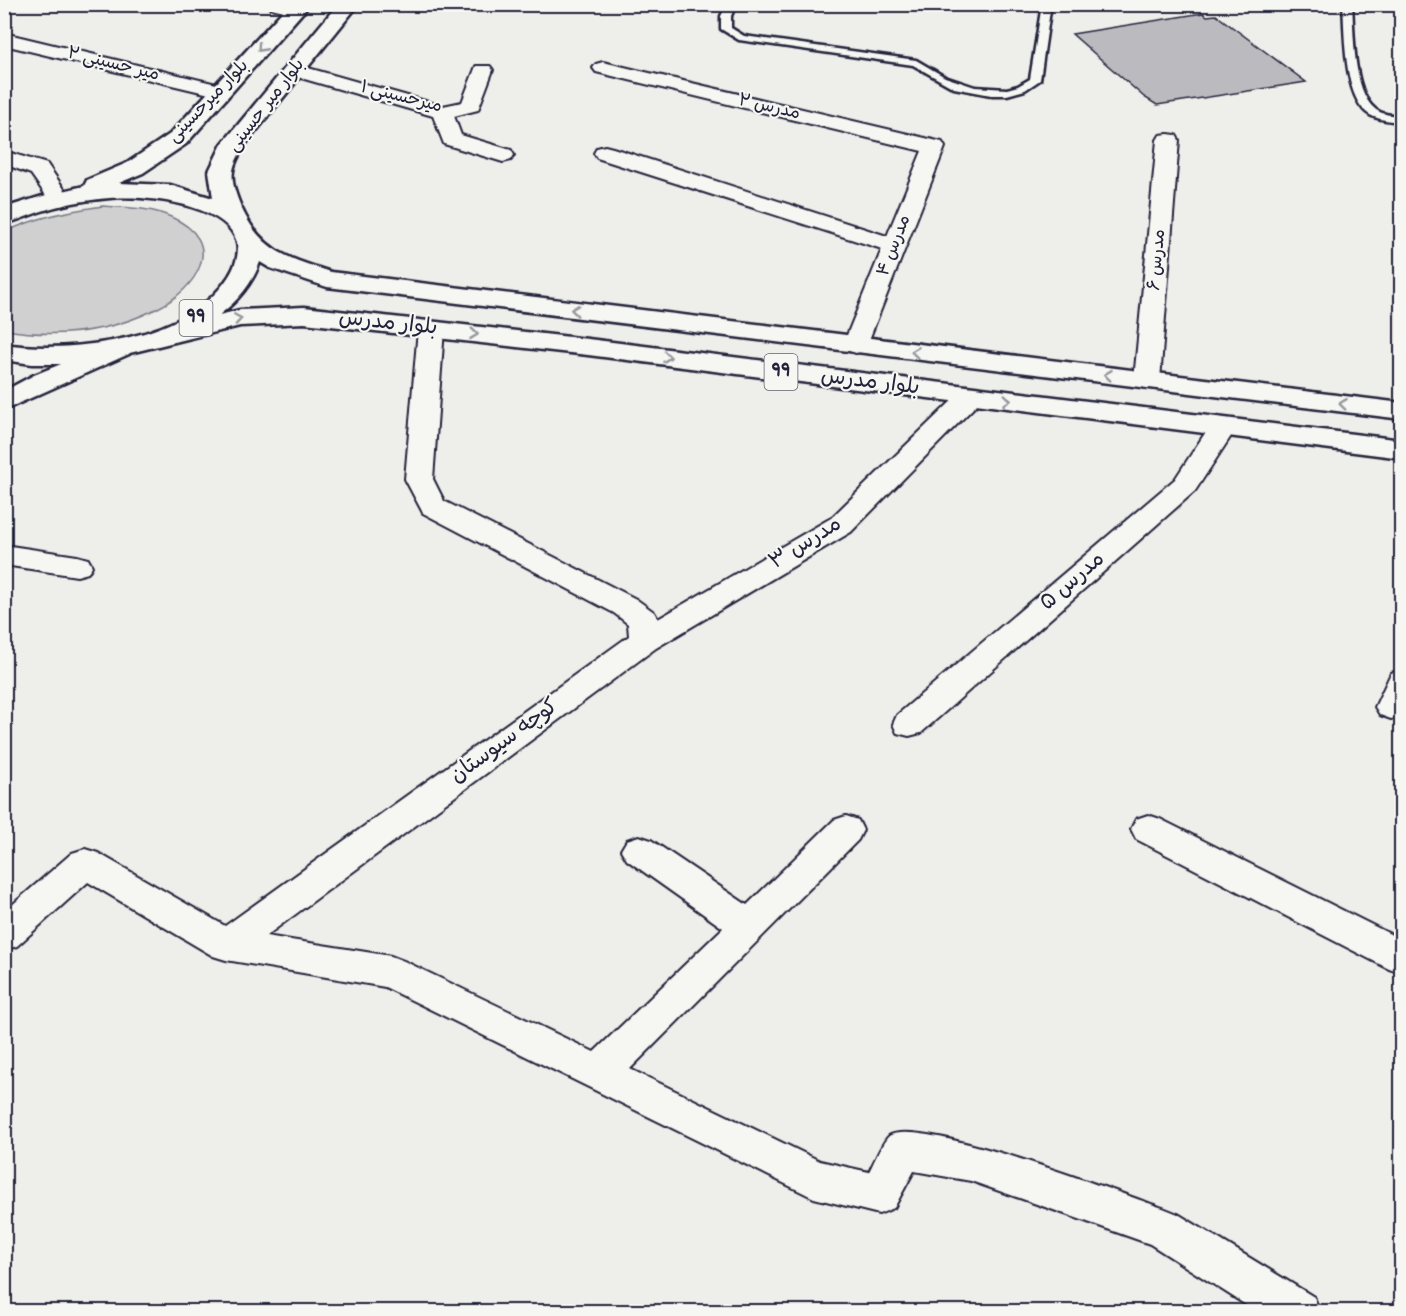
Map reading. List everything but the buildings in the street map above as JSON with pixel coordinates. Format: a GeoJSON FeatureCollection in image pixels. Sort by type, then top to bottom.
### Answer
{"type":"FeatureCollection","features":[{"type":"Feature","properties":{"kind":"main road","name":"بلوار میر حسینی"},"geometry":{"type":"LineString","coordinates":[[235,220],[224,195],[221,171],[233,144],[349,4]]}},
{"type":"Feature","properties":{"kind":"main road","name":"بلوار میرحسینی"},"geometry":{"type":"LineString","coordinates":[[65,197],[135,168],[178,139],[222,91],[292,6]]}},
{"type":"Feature","properties":{"kind":"main road","name":"99"},"geometry":{"type":"LineString","coordinates":[[4,352],[16,355],[67,356],[120,348],[160,336],[202,316],[231,292],[247,267],[249,243],[235,220],[207,202],[167,192],[120,190],[65,197],[10,213]]}},
{"type":"Feature","properties":{"kind":"main road","name":"بلوار مدرس"},"geometry":{"type":"LineString","coordinates":[[249,243],[279,263],[327,279],[1401,411]]}},
{"type":"Feature","properties":{"kind":"main road","name":"بلوار مدرس"},"geometry":{"type":"LineString","coordinates":[[160,336],[240,318],[304,315],[431,328],[1401,449]]}},
{"type":"Feature","properties":{"kind":"main road"},"geometry":{"type":"LineString","coordinates":[[602,349],[618,315]]}},
{"type":"Feature","properties":{"kind":"main road"},"geometry":{"type":"LineString","coordinates":[[4,402],[44,381],[120,348]]}},
{"type":"Feature","properties":{"kind":"street","name":"میر حسینی ۲"},"geometry":{"type":"LineString","coordinates":[[4,39],[222,91]]}},
{"type":"Feature","properties":{"kind":"street","name":"مدرس ۲"},"geometry":{"type":"LineString","coordinates":[[603,68],[934,147]]}},
{"type":"Feature","properties":{"kind":"street","name":"میرحسینی ۱"},"geometry":{"type":"LineString","coordinates":[[294,70],[442,112],[471,106],[483,70]]}},
{"type":"Feature","properties":{"kind":"street"},"geometry":{"type":"LineString","coordinates":[[442,112],[452,139],[503,155]]}},
{"type":"Feature","properties":{"kind":"street","name":"مدرس ۶"},"geometry":{"type":"LineString","coordinates":[[1147,380],[1168,140]]}},
{"type":"Feature","properties":{"kind":"street","name":"مدرس ۴"},"geometry":{"type":"LineString","coordinates":[[856,345],[934,147]]}},
{"type":"Feature","properties":{"kind":"street"},"geometry":{"type":"LineString","coordinates":[[605,153],[895,246]]}},
{"type":"Feature","properties":{"kind":"street"},"geometry":{"type":"LineString","coordinates":[[4,157],[39,169],[65,197]]}},
{"type":"Feature","properties":{"kind":"street"},"geometry":{"type":"LineString","coordinates":[[431,328],[419,479],[433,507],[626,606],[643,620],[645,640]]}},
{"type":"Feature","properties":{"kind":"street","name":"مدرس ۳"},"geometry":{"type":"LineString","coordinates":[[645,640],[841,525],[972,396]]}},
{"type":"Feature","properties":{"kind":"street","name":"مدرس ۵"},"geometry":{"type":"LineString","coordinates":[[909,724],[1185,485],[1223,427]]}},
{"type":"Feature","properties":{"kind":"street"},"geometry":{"type":"LineString","coordinates":[[4,555],[77,566]]}},
{"type":"Feature","properties":{"kind":"street","name":"کوچه سیوستان"},"geometry":{"type":"LineString","coordinates":[[226,945],[645,640]]}},
{"type":"Feature","properties":{"kind":"street"},"geometry":{"type":"LineString","coordinates":[[1148,829],[1401,957]]}},
{"type":"Feature","properties":{"kind":"street"},"geometry":{"type":"LineString","coordinates":[[599,1074],[846,830]]}},
{"type":"Feature","properties":{"kind":"street"},"geometry":{"type":"LineString","coordinates":[[639,850],[749,926]]}},
{"type":"Feature","properties":{"kind":"street"},"geometry":{"type":"LineString","coordinates":[[4,935],[85,863],[226,945],[391,972],[814,1179],[879,1194],[903,1150],[982,1166],[1163,1228],[1298,1311]]}},
{"type":"Feature","properties":{"kind":"lane"},"geometry":{"type":"LineString","coordinates":[[732,4],[726,15],[726,29],[742,38],[916,63],[931,75],[962,89],[1003,92],[1027,87],[1035,80],[1047,4]]}},
{"type":"Feature","properties":{"kind":"lane"},"geometry":{"type":"LineString","coordinates":[[1347,4],[1354,82],[1369,109],[1387,118],[1401,119]]}},
{"type":"Feature","properties":{"kind":"shaded area"},"geometry":{"type":"Polygon","coordinates":[[[103,206],[155,211],[188,227],[198,239],[202,252],[200,265],[194,278],[171,300],[156,309],[119,324],[82,332],[63,333],[5,330],[5,232],[53,215],[103,206]]]}}]}
